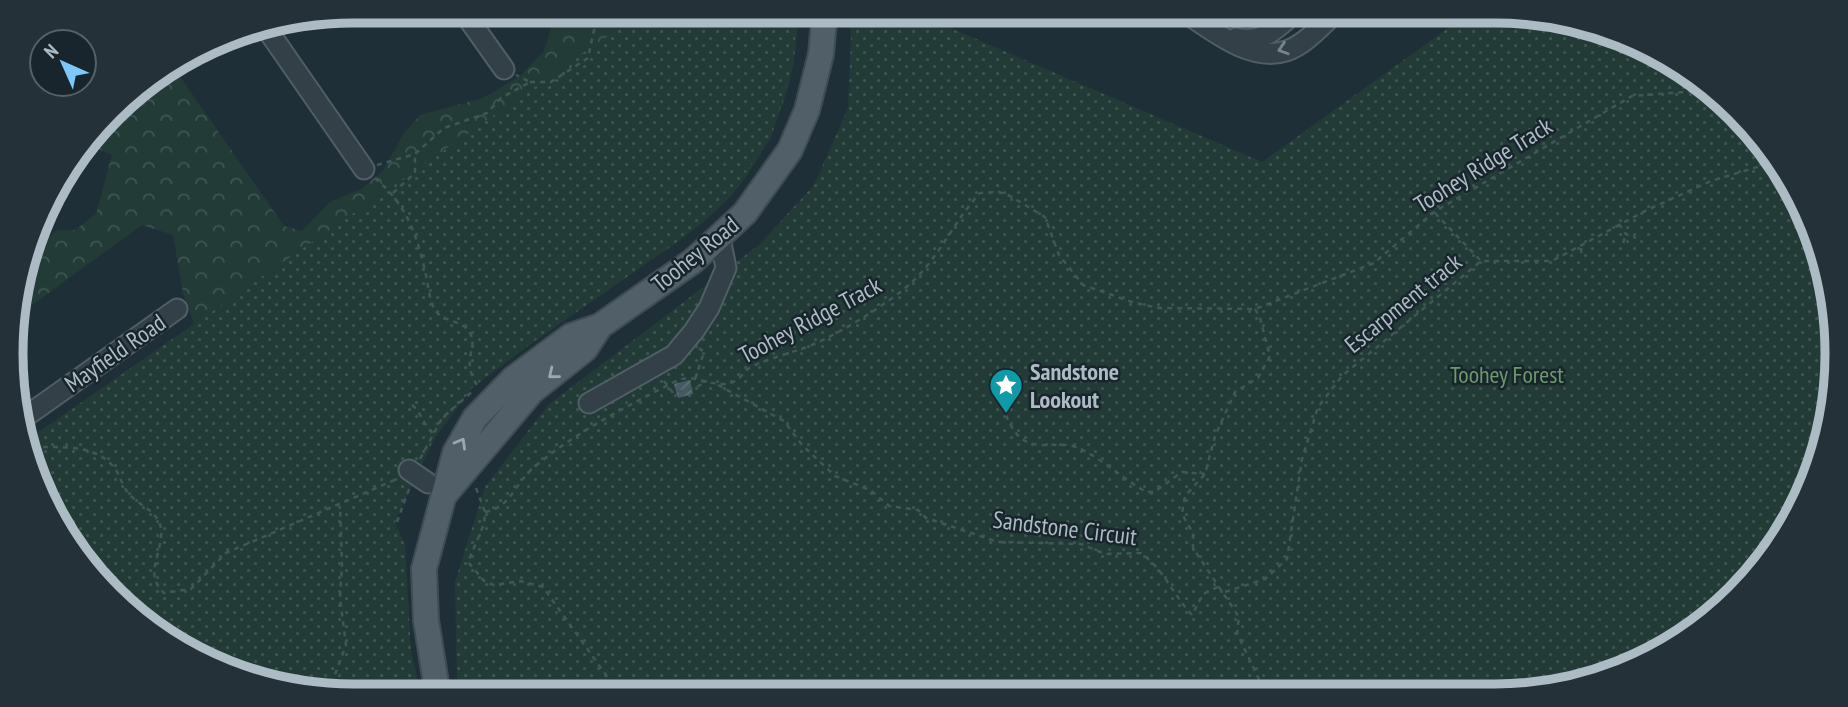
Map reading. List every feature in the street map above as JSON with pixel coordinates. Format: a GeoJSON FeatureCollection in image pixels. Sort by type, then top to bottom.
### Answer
{"type":"FeatureCollection","features":[{"type":"Feature","properties":{"kind":"main road","name":"Toohey Road"},"geometry":{"type":"LineString","coordinates":[[436,684],[426,620],[424,569],[432,530],[424,482],[471,467],[499,427],[532,391],[585,349],[600,326],[720,238],[768,184],[790,150],[807,110],[821,54],[824,23]]}},
{"type":"Feature","properties":{"kind":"street"},"geometry":{"type":"LineString","coordinates":[[472,23],[504,69]]}},
{"type":"Feature","properties":{"kind":"street"},"geometry":{"type":"LineString","coordinates":[[1202,23],[1247,50],[1268,54],[1287,51],[1322,23]]}},
{"type":"Feature","properties":{"kind":"street"},"geometry":{"type":"LineString","coordinates":[[1218,33],[1247,40],[1264,38],[1282,23]]}},
{"type":"Feature","properties":{"kind":"street"},"geometry":{"type":"LineString","coordinates":[[270,34],[364,169]]}},
{"type":"Feature","properties":{"kind":"street"},"geometry":{"type":"LineString","coordinates":[[589,403],[674,355],[694,331],[709,308],[726,268],[720,238]]}},
{"type":"Feature","properties":{"kind":"street","name":"Mayfield Road"},"geometry":{"type":"LineString","coordinates":[[29,415],[177,309]]}},
{"type":"Feature","properties":{"kind":"path"},"geometry":{"type":"LineString","coordinates":[[504,69],[530,82],[551,82],[588,58],[594,30],[603,23]]}},
{"type":"Feature","properties":{"kind":"path"},"geometry":{"type":"LineString","coordinates":[[364,169],[415,154],[444,128],[487,113],[500,98],[530,82]]}},
{"type":"Feature","properties":{"kind":"path","name":"Toohey Ridge Track"},"geometry":{"type":"LineString","coordinates":[[695,379],[724,384],[736,381],[749,368],[783,353],[800,350],[867,314],[912,282],[945,243],[964,211],[980,193],[999,192],[1010,196],[1045,217],[1059,255],[1083,285],[1160,308],[1255,309],[1374,263],[1434,212],[1632,96],[1696,91]]}},
{"type":"Feature","properties":{"kind":"path"},"geometry":{"type":"LineString","coordinates":[[392,194],[415,173],[415,154]]}},
{"type":"Feature","properties":{"kind":"path","name":"Escarpment track"},"geometry":{"type":"LineString","coordinates":[[1225,592],[1265,579],[1287,559],[1302,459],[1318,407],[1342,376],[1481,261],[1552,261],[1619,224],[1711,181],[1766,164]]}},
{"type":"Feature","properties":{"kind":"path"},"geometry":{"type":"LineString","coordinates":[[364,169],[392,194],[417,234],[433,307],[442,318],[464,326],[471,333],[468,368],[483,392]]}},
{"type":"Feature","properties":{"kind":"path"},"geometry":{"type":"LineString","coordinates":[[1434,212],[1481,261]]}},
{"type":"Feature","properties":{"kind":"path"},"geometry":{"type":"LineString","coordinates":[[1619,224],[1626,234],[1636,237]]}},
{"type":"Feature","properties":{"kind":"path"},"geometry":{"type":"LineString","coordinates":[[1623,243],[1626,234]]}},
{"type":"Feature","properties":{"kind":"path"},"geometry":{"type":"LineString","coordinates":[[1581,253],[1582,244]]}},
{"type":"Feature","properties":{"kind":"path"},"geometry":{"type":"LineString","coordinates":[[1255,309],[1260,317],[1270,356],[1258,377],[1235,392],[1215,436],[1205,474],[1185,496],[1182,514],[1193,533],[1193,548],[1205,569],[1225,592],[1239,617],[1237,633],[1261,684]]}},
{"type":"Feature","properties":{"kind":"path"},"geometry":{"type":"LineString","coordinates":[[485,512],[505,505],[530,471],[578,434],[685,377],[695,379],[704,352],[699,348],[705,339]]}},
{"type":"Feature","properties":{"kind":"path"},"geometry":{"type":"LineString","coordinates":[[699,387],[701,380]]}},
{"type":"Feature","properties":{"kind":"path"},"geometry":{"type":"LineString","coordinates":[[664,381],[673,393],[699,387],[707,381]]}},
{"type":"Feature","properties":{"kind":"path","name":"Sandstone Circuit"},"geometry":{"type":"LineString","coordinates":[[714,383],[784,421],[802,445],[835,476],[870,490],[889,506],[918,510],[926,518],[998,542],[1081,544],[1105,554],[1141,553],[1160,568],[1175,596],[1192,615],[1203,594],[1220,586]]}},
{"type":"Feature","properties":{"kind":"path"},"geometry":{"type":"LineString","coordinates":[[397,522],[424,482],[419,462],[433,433],[452,408],[479,388]]}},
{"type":"Feature","properties":{"kind":"path"},"geometry":{"type":"LineString","coordinates":[[412,405],[422,413],[427,428],[433,433]]}},
{"type":"Feature","properties":{"kind":"path"},"geometry":{"type":"LineString","coordinates":[[1006,415],[1015,433],[1028,442],[1038,447],[1069,445],[1082,449],[1146,492],[1154,492],[1182,472],[1205,474]]}},
{"type":"Feature","properties":{"kind":"path"},"geometry":{"type":"LineString","coordinates":[[36,445],[71,447],[95,452],[114,466],[129,494],[152,512],[161,527],[159,553],[152,574],[156,586],[164,593],[191,589],[226,553],[340,506],[401,477],[424,482]]}},
{"type":"Feature","properties":{"kind":"path"},"geometry":{"type":"LineString","coordinates":[[478,478],[477,495],[485,512],[484,523],[468,562],[475,573],[494,585],[520,581],[543,587],[612,684]]}},
{"type":"Feature","properties":{"kind":"path"},"geometry":{"type":"LineString","coordinates":[[331,684],[346,645],[340,598],[340,506]]}},
{"type":"Feature","properties":{"kind":"green space"},"geometry":{"type":"Polygon","coordinates":[[[552,23],[797,23],[794,62],[779,115],[754,164],[722,205],[670,247],[472,388],[454,367],[395,523],[411,651],[418,684],[332,684],[289,678],[227,659],[170,629],[135,602],[105,572],[78,537],[48,480],[33,436],[194,324],[183,293],[173,235],[142,225],[26,309],[42,243],[57,230],[75,230],[96,214],[112,155],[96,148],[97,145],[135,105],[178,73],[284,226],[302,231],[330,202],[363,188],[384,169],[404,133],[420,115],[483,98],[520,76],[544,51],[552,23]]]}},
{"type":"Feature","properties":{"kind":"green space"},"geometry":{"type":"Polygon","coordinates":[[[627,23],[796,23],[793,66],[771,138],[723,203],[673,245],[516,354],[472,388],[434,439],[395,522],[405,545],[411,651],[418,684],[332,684],[289,678],[227,659],[170,629],[135,602],[105,572],[78,537],[48,480],[33,436],[627,23]]]}},
{"type":"Feature","properties":{"kind":"green space","name":"Toohey Forest"},"geometry":{"type":"Polygon","coordinates":[[[849,23],[939,23],[1262,162],[1455,23],[1516,23],[1559,29],[1601,40],[1641,57],[1696,91],[1743,135],[1781,188],[1808,247],[1819,289],[1825,332],[1825,375],[1814,439],[1791,500],[1770,537],[1743,572],[1713,602],[1678,629],[1641,650],[1601,667],[1538,681],[1516,684],[458,684],[455,582],[485,487],[548,405],[760,244],[814,185],[848,108],[849,23]]]}},
{"type":"Feature","properties":{"kind":"building"},"geometry":{"type":"Polygon","coordinates":[[[690,380],[693,394],[678,398],[674,384],[690,380]]]}},
{"type":"Feature","properties":{"kind":"place","name":"Sandstone Lookout"},"geometry":{"type":"Point","coordinates":[1006,415]}}]}
